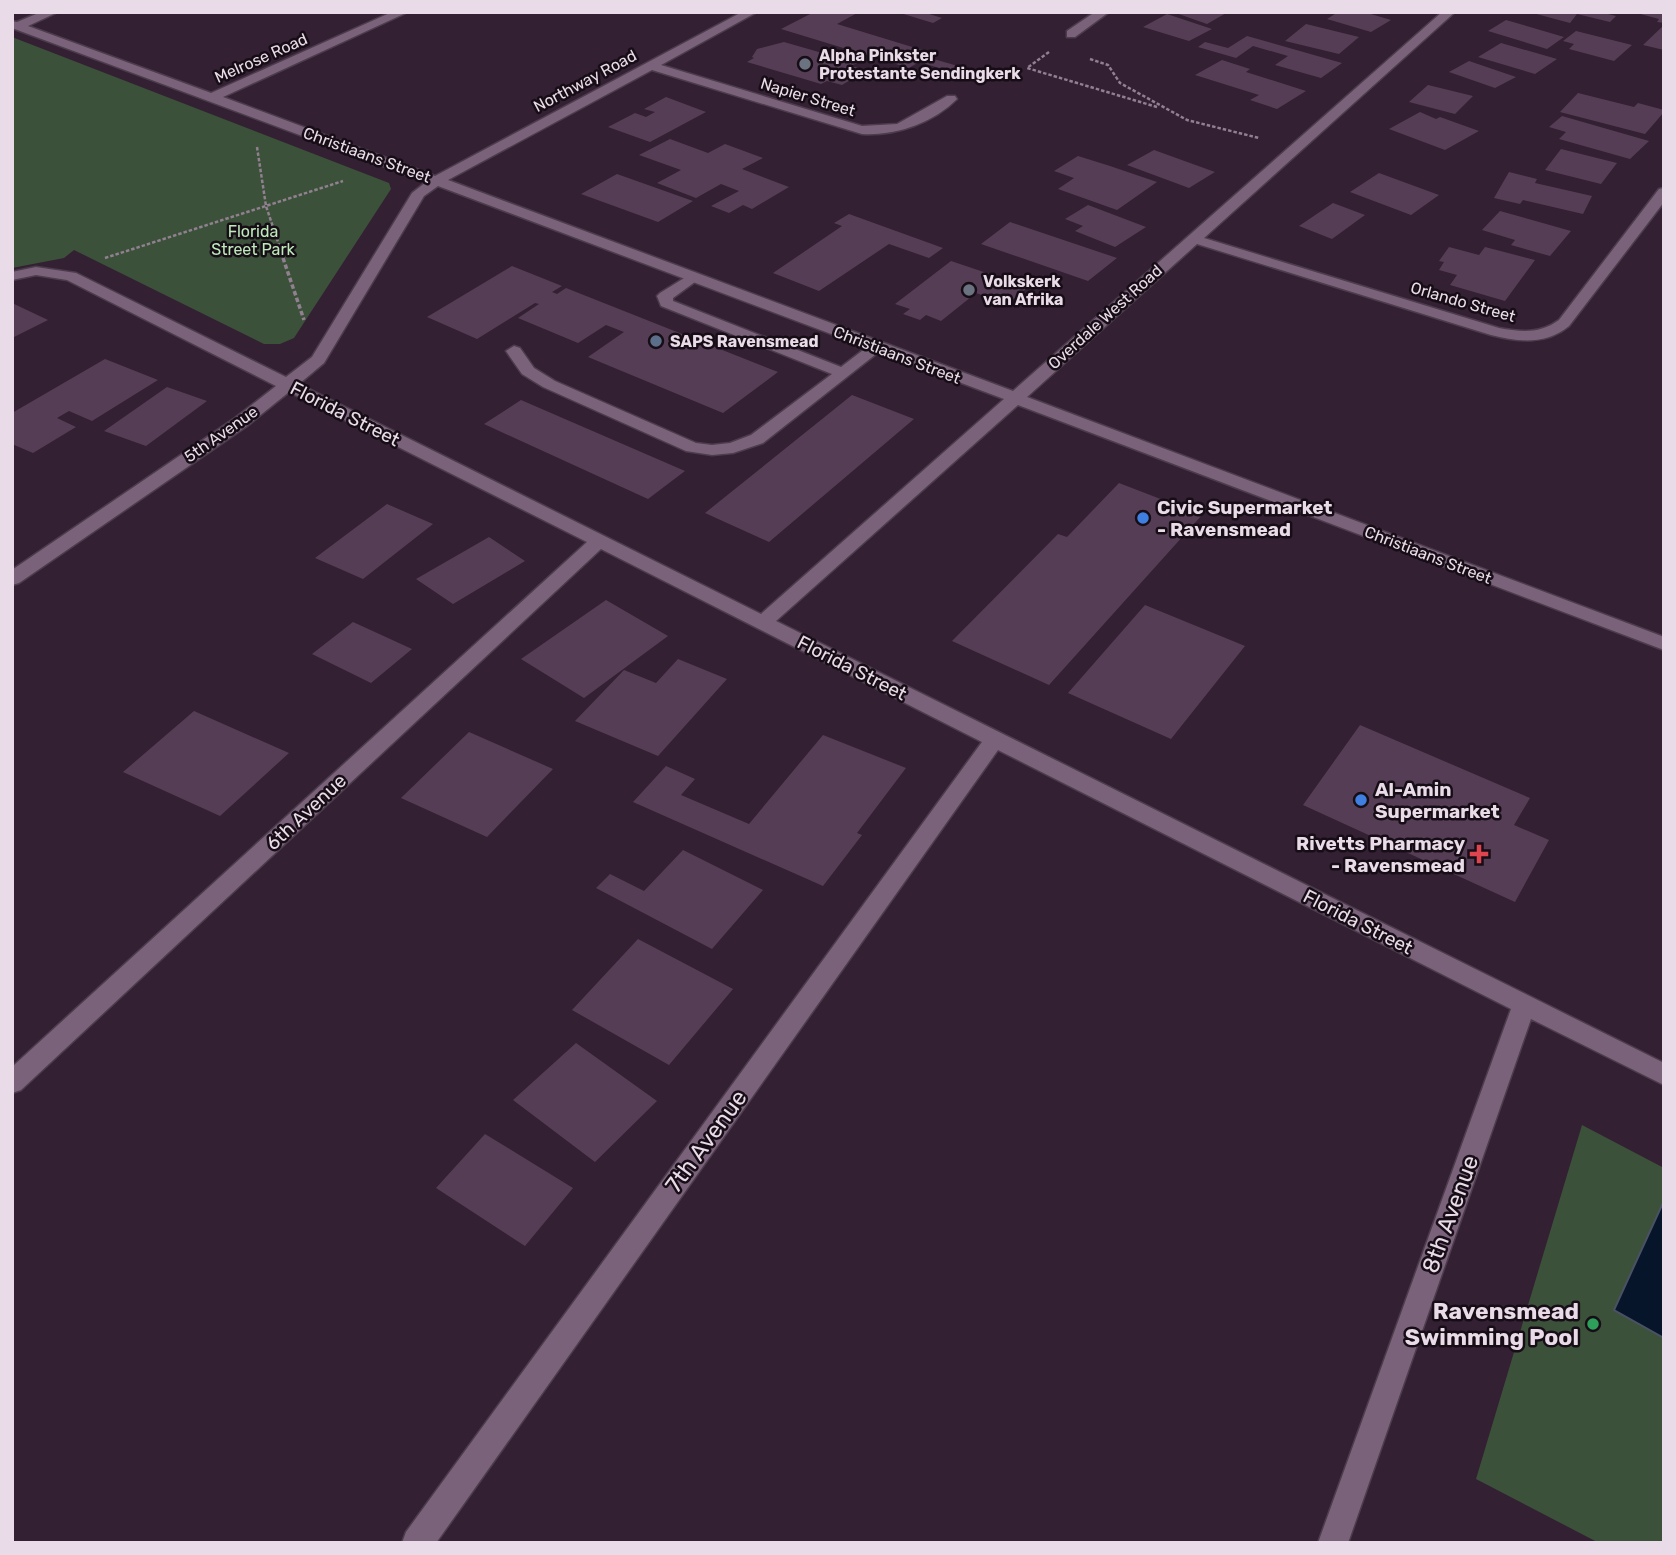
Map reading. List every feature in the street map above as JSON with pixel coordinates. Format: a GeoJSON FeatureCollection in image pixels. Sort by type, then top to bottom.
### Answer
{"type":"FeatureCollection","features":[{"type":"Feature","properties":{"kind":"street"},"geometry":{"type":"LineString","coordinates":[[14,25],[52,12]]}},
{"type":"Feature","properties":{"kind":"street","name":"Melrose Road"},"geometry":{"type":"LineString","coordinates":[[211,98],[402,12]]}},
{"type":"Feature","properties":{"kind":"street","name":"Northway Road"},"geometry":{"type":"LineString","coordinates":[[436,181],[751,12]]}},
{"type":"Feature","properties":{"kind":"street"},"geometry":{"type":"LineString","coordinates":[[1071,34],[1103,12]]}},
{"type":"Feature","properties":{"kind":"street","name":"Overdale West Road"},"geometry":{"type":"LineString","coordinates":[[763,623],[1449,12]]}},
{"type":"Feature","properties":{"kind":"street","name":"Christiaans Street"},"geometry":{"type":"LineString","coordinates":[[14,25],[694,276],[1664,643]]}},
{"type":"Feature","properties":{"kind":"street","name":"Napier Street"},"geometry":{"type":"LineString","coordinates":[[650,66],[846,127],[868,131],[891,131],[911,125],[951,99]]}},
{"type":"Feature","properties":{"kind":"street","name":"5th Avenue"},"geometry":{"type":"LineString","coordinates":[[12,579],[241,422],[318,360],[419,193],[436,181]]}},
{"type":"Feature","properties":{"kind":"street","name":"Orlando Street"},"geometry":{"type":"LineString","coordinates":[[1194,239],[1496,332],[1539,335],[1550,333],[1564,323],[1664,192]]}},
{"type":"Feature","properties":{"kind":"street","name":"Florida Street"},"geometry":{"type":"LineString","coordinates":[[12,276],[36,271],[71,276],[1664,1075]]}},
{"type":"Feature","properties":{"kind":"street"},"geometry":{"type":"LineString","coordinates":[[694,276],[665,296],[666,303],[843,373]]}},
{"type":"Feature","properties":{"kind":"street"},"geometry":{"type":"LineString","coordinates":[[514,351],[528,371],[549,384],[692,447],[712,450],[733,448],[757,439],[877,347]]}},
{"type":"Feature","properties":{"kind":"street","name":"6th Avenue"},"geometry":{"type":"LineString","coordinates":[[12,1083],[599,541]]}},
{"type":"Feature","properties":{"kind":"street","name":"7th Avenue"},"geometry":{"type":"LineString","coordinates":[[417,1543],[995,740]]}},
{"type":"Feature","properties":{"kind":"street","name":"8th Avenue"},"geometry":{"type":"LineString","coordinates":[[1333,1543],[1524,1005]]}},
{"type":"Feature","properties":{"kind":"path"},"geometry":{"type":"LineString","coordinates":[[1071,34],[1027,68],[1170,111]]}},
{"type":"Feature","properties":{"kind":"path"},"geometry":{"type":"LineString","coordinates":[[1052,49],[1108,65],[1120,83],[1187,120],[1296,148]]}},
{"type":"Feature","properties":{"kind":"path"},"geometry":{"type":"LineString","coordinates":[[256,141],[267,206],[306,328]]}},
{"type":"Feature","properties":{"kind":"path"},"geometry":{"type":"LineString","coordinates":[[102,259],[353,177]]}},
{"type":"Feature","properties":{"kind":"green space","name":"Florida Street Park"},"geometry":{"type":"Polygon","coordinates":[[[12,37],[389,183],[391,189],[294,338],[280,344],[264,344],[74,250],[64,258],[12,268],[12,37]]]}},
{"type":"Feature","properties":{"kind":"green space","name":"Ravensmead Swimming Pool"},"geometry":{"type":"Polygon","coordinates":[[[1582,1125],[1664,1168],[1664,1543],[1599,1543],[1476,1479],[1582,1125]]]}},
{"type":"Feature","properties":{"kind":"water"},"geometry":{"type":"Polygon","coordinates":[[[1662,1205],[1664,1206],[1664,1338],[1614,1310],[1662,1205]]]}},
{"type":"Feature","properties":{"kind":"building"},"geometry":{"type":"Polygon","coordinates":[[[814,12],[859,12],[837,24],[922,50],[916,54],[958,66],[949,71],[919,62],[909,68],[781,29],[814,12]]]}},
{"type":"Feature","properties":{"kind":"building"},"geometry":{"type":"Polygon","coordinates":[[[897,12],[923,12],[942,18],[933,23],[897,12]]]}},
{"type":"Feature","properties":{"kind":"building"},"geometry":{"type":"Polygon","coordinates":[[[1173,12],[1228,12],[1207,24],[1173,12]]]}},
{"type":"Feature","properties":{"kind":"building"},"geometry":{"type":"Polygon","coordinates":[[[1338,12],[1364,12],[1391,20],[1371,32],[1327,19],[1338,12]]]}},
{"type":"Feature","properties":{"kind":"building"},"geometry":{"type":"Polygon","coordinates":[[[1529,12],[1600,12],[1616,16],[1610,22],[1577,14],[1570,23],[1529,12]]]}},
{"type":"Feature","properties":{"kind":"building"},"geometry":{"type":"Polygon","coordinates":[[[1633,12],[1664,12],[1664,23],[1657,22],[1659,19],[1633,12]]]}},
{"type":"Feature","properties":{"kind":"building"},"geometry":{"type":"Polygon","coordinates":[[[1167,14],[1212,29],[1189,41],[1143,27],[1167,14]]]}},
{"type":"Feature","properties":{"kind":"building"},"geometry":{"type":"Polygon","coordinates":[[[1506,20],[1564,37],[1547,49],[1488,31],[1506,20]]]}},
{"type":"Feature","properties":{"kind":"building"},"geometry":{"type":"Polygon","coordinates":[[[1306,24],[1359,37],[1339,54],[1285,41],[1306,24]]]}},
{"type":"Feature","properties":{"kind":"building"},"geometry":{"type":"Polygon","coordinates":[[[1664,25],[1664,50],[1643,45],[1664,25]]]}},
{"type":"Feature","properties":{"kind":"building"},"geometry":{"type":"Polygon","coordinates":[[[1576,31],[1632,45],[1614,61],[1569,49],[1574,44],[1563,41],[1576,31]]]}},
{"type":"Feature","properties":{"kind":"building"},"geometry":{"type":"Polygon","coordinates":[[[1247,36],[1342,63],[1321,78],[1275,65],[1288,56],[1253,46],[1236,58],[1198,47],[1205,42],[1228,48],[1247,36]]]}},
{"type":"Feature","properties":{"kind":"building","name":"Alpha Pinkster Protestante Sendingkerk"},"geometry":{"type":"Polygon","coordinates":[[[784,42],[857,63],[851,66],[867,70],[842,85],[827,81],[821,84],[747,62],[754,58],[752,57],[757,49],[784,42]]]}},
{"type":"Feature","properties":{"kind":"building"},"geometry":{"type":"Polygon","coordinates":[[[1501,43],[1557,59],[1535,74],[1478,57],[1501,43]]]}},
{"type":"Feature","properties":{"kind":"building"},"geometry":{"type":"Polygon","coordinates":[[[1222,60],[1250,69],[1246,72],[1306,91],[1277,109],[1250,100],[1259,95],[1195,75],[1222,60]]]}},
{"type":"Feature","properties":{"kind":"building"},"geometry":{"type":"Polygon","coordinates":[[[1469,61],[1516,77],[1495,88],[1449,72],[1469,61]]]}},
{"type":"Feature","properties":{"kind":"building"},"geometry":{"type":"Polygon","coordinates":[[[1428,85],[1473,96],[1455,114],[1409,102],[1428,85]]]}},
{"type":"Feature","properties":{"kind":"building"},"geometry":{"type":"Polygon","coordinates":[[[1578,93],[1634,107],[1638,103],[1664,112],[1645,134],[1560,112],[1578,93]]]}},
{"type":"Feature","properties":{"kind":"building"},"geometry":{"type":"Polygon","coordinates":[[[666,97],[706,112],[650,142],[608,127],[635,113],[646,117],[655,112],[644,109],[666,97]]]}},
{"type":"Feature","properties":{"kind":"building"},"geometry":{"type":"Polygon","coordinates":[[[1420,112],[1479,131],[1445,150],[1389,129],[1420,112]]]}},
{"type":"Feature","properties":{"kind":"building"},"geometry":{"type":"Polygon","coordinates":[[[1562,116],[1649,141],[1630,159],[1559,139],[1566,132],[1549,127],[1562,116]]]}},
{"type":"Feature","properties":{"kind":"building"},"geometry":{"type":"Polygon","coordinates":[[[670,139],[708,153],[725,144],[763,158],[742,169],[789,187],[752,209],[743,205],[729,213],[711,206],[739,191],[721,184],[696,198],[657,183],[681,170],[639,155],[670,139]]]}},
{"type":"Feature","properties":{"kind":"building"},"geometry":{"type":"Polygon","coordinates":[[[1561,149],[1617,163],[1601,184],[1545,170],[1561,149]]]}},
{"type":"Feature","properties":{"kind":"building"},"geometry":{"type":"Polygon","coordinates":[[[1154,150],[1215,172],[1189,188],[1127,165],[1154,150]]]}},
{"type":"Feature","properties":{"kind":"building"},"geometry":{"type":"Polygon","coordinates":[[[1078,156],[1157,182],[1117,210],[1058,189],[1074,178],[1054,171],[1078,156]]]}},
{"type":"Feature","properties":{"kind":"building"},"geometry":{"type":"Polygon","coordinates":[[[1509,172],[1537,179],[1535,183],[1592,196],[1583,214],[1523,200],[1520,204],[1494,198],[1509,172]]]}},
{"type":"Feature","properties":{"kind":"building"},"geometry":{"type":"Polygon","coordinates":[[[1379,173],[1439,195],[1411,215],[1350,192],[1379,173]]]}},
{"type":"Feature","properties":{"kind":"building"},"geometry":{"type":"Polygon","coordinates":[[[617,174],[693,201],[658,222],[581,194],[617,174]]]}},
{"type":"Feature","properties":{"kind":"building"},"geometry":{"type":"Polygon","coordinates":[[[1333,203],[1365,215],[1332,239],[1299,226],[1333,203]]]}},
{"type":"Feature","properties":{"kind":"building"},"geometry":{"type":"Polygon","coordinates":[[[1088,205],[1146,227],[1115,247],[1075,231],[1083,226],[1065,219],[1088,205]]]}},
{"type":"Feature","properties":{"kind":"building"},"geometry":{"type":"Polygon","coordinates":[[[1500,211],[1571,231],[1550,256],[1511,245],[1515,240],[1482,230],[1500,211]]]}},
{"type":"Feature","properties":{"kind":"building"},"geometry":{"type":"Polygon","coordinates":[[[849,214],[943,248],[929,258],[889,244],[819,291],[773,273],[842,226],[834,223],[849,214]]]}},
{"type":"Feature","properties":{"kind":"building"},"geometry":{"type":"Polygon","coordinates":[[[1010,222],[1117,258],[1088,281],[981,244],[1010,222]]]}},
{"type":"Feature","properties":{"kind":"building"},"geometry":{"type":"Polygon","coordinates":[[[1449,247],[1479,255],[1485,247],[1535,260],[1505,301],[1450,285],[1457,275],[1439,270],[1444,262],[1439,261],[1449,247]]]}},
{"type":"Feature","properties":{"kind":"building","name":"Volkskerk van Afrika"},"geometry":{"type":"Polygon","coordinates":[[[951,261],[1028,287],[1008,304],[976,293],[941,321],[926,315],[920,320],[903,314],[910,309],[895,304],[951,261]]]}},
{"type":"Feature","properties":{"kind":"building","name":"SAPS Ravensmead"},"geometry":{"type":"Polygon","coordinates":[[[512,266],[562,286],[552,292],[557,294],[566,288],[778,372],[723,413],[588,357],[624,332],[606,325],[578,343],[518,318],[539,304],[535,303],[477,339],[427,317],[512,266]]]}},
{"type":"Feature","properties":{"kind":"building"},"geometry":{"type":"Polygon","coordinates":[[[12,303],[48,320],[12,338],[12,303]]]}},
{"type":"Feature","properties":{"kind":"building"},"geometry":{"type":"Polygon","coordinates":[[[105,359],[158,380],[92,421],[69,411],[57,418],[76,427],[33,453],[12,444],[12,413],[105,359]]]}},
{"type":"Feature","properties":{"kind":"building"},"geometry":{"type":"Polygon","coordinates":[[[167,387],[207,401],[146,446],[104,431],[167,387]]]}},
{"type":"Feature","properties":{"kind":"building"},"geometry":{"type":"Polygon","coordinates":[[[852,395],[914,419],[769,542],[705,513],[852,395]]]}},
{"type":"Feature","properties":{"kind":"building"},"geometry":{"type":"Polygon","coordinates":[[[521,400],[685,471],[648,499],[484,424],[521,400]]]}},
{"type":"Feature","properties":{"kind":"building"},"geometry":{"type":"Polygon","coordinates":[[[1119,483],[1202,515],[1049,685],[952,641],[1058,534],[1067,537],[1119,483]]]}},
{"type":"Feature","properties":{"kind":"building"},"geometry":{"type":"Polygon","coordinates":[[[387,504],[433,524],[363,579],[315,558],[387,504]]]}},
{"type":"Feature","properties":{"kind":"building"},"geometry":{"type":"Polygon","coordinates":[[[489,537],[525,561],[453,604],[416,579],[489,537]]]}},
{"type":"Feature","properties":{"kind":"building"},"geometry":{"type":"Polygon","coordinates":[[[606,600],[668,636],[584,698],[521,659],[606,600]]]}},
{"type":"Feature","properties":{"kind":"building"},"geometry":{"type":"Polygon","coordinates":[[[1145,605],[1245,646],[1171,739],[1068,693],[1145,605]]]}},
{"type":"Feature","properties":{"kind":"building"},"geometry":{"type":"Polygon","coordinates":[[[353,622],[412,649],[371,683],[312,654],[353,622]]]}},
{"type":"Feature","properties":{"kind":"building"},"geometry":{"type":"Polygon","coordinates":[[[678,659],[727,679],[658,756],[575,721],[624,670],[656,683],[678,659]]]}},
{"type":"Feature","properties":{"kind":"building"},"geometry":{"type":"Polygon","coordinates":[[[194,711],[289,753],[220,816],[123,772],[194,711]]]}},
{"type":"Feature","properties":{"kind":"building"},"geometry":{"type":"Polygon","coordinates":[[[1360,725],[1530,798],[1514,825],[1549,840],[1515,902],[1303,805],[1360,725]]]}},
{"type":"Feature","properties":{"kind":"building"},"geometry":{"type":"Polygon","coordinates":[[[469,732],[553,769],[487,837],[401,798],[469,732]]]}},
{"type":"Feature","properties":{"kind":"building"},"geometry":{"type":"Polygon","coordinates":[[[823,735],[906,768],[857,833],[862,835],[823,886],[633,802],[666,766],[695,779],[681,795],[749,824],[823,735]]]}},
{"type":"Feature","properties":{"kind":"building"},"geometry":{"type":"Polygon","coordinates":[[[683,850],[763,890],[712,949],[596,888],[610,874],[644,891],[683,850]]]}},
{"type":"Feature","properties":{"kind":"building"},"geometry":{"type":"Polygon","coordinates":[[[638,939],[733,989],[669,1065],[572,1010],[638,939]]]}},
{"type":"Feature","properties":{"kind":"building"},"geometry":{"type":"Polygon","coordinates":[[[576,1043],[657,1101],[595,1162],[513,1100],[576,1043]]]}},
{"type":"Feature","properties":{"kind":"building"},"geometry":{"type":"Polygon","coordinates":[[[485,1134],[573,1188],[525,1246],[436,1188],[485,1134]]]}},
{"type":"Feature","properties":{"kind":"place","name":"Alpha Pinkster Protestante Sendingkerk"},"geometry":{"type":"Point","coordinates":[805,64]}},
{"type":"Feature","properties":{"kind":"place","name":"Volkskerk van Afrika"},"geometry":{"type":"Point","coordinates":[969,290]}},
{"type":"Feature","properties":{"kind":"place","name":"SAPS Ravensmead"},"geometry":{"type":"Point","coordinates":[656,341]}},
{"type":"Feature","properties":{"kind":"place","name":"Civic Supermarket - Ravensmead"},"geometry":{"type":"Point","coordinates":[1143,518]}},
{"type":"Feature","properties":{"kind":"place","name":"Al-Amin Supermarket"},"geometry":{"type":"Point","coordinates":[1361,800]}},
{"type":"Feature","properties":{"kind":"place","name":"Rivetts Pharmacy - Ravensmead"},"geometry":{"type":"Point","coordinates":[1479,854]}},
{"type":"Feature","properties":{"kind":"place","name":"Ravensmead Swimming Pool"},"geometry":{"type":"Point","coordinates":[1593,1324]}}]}
